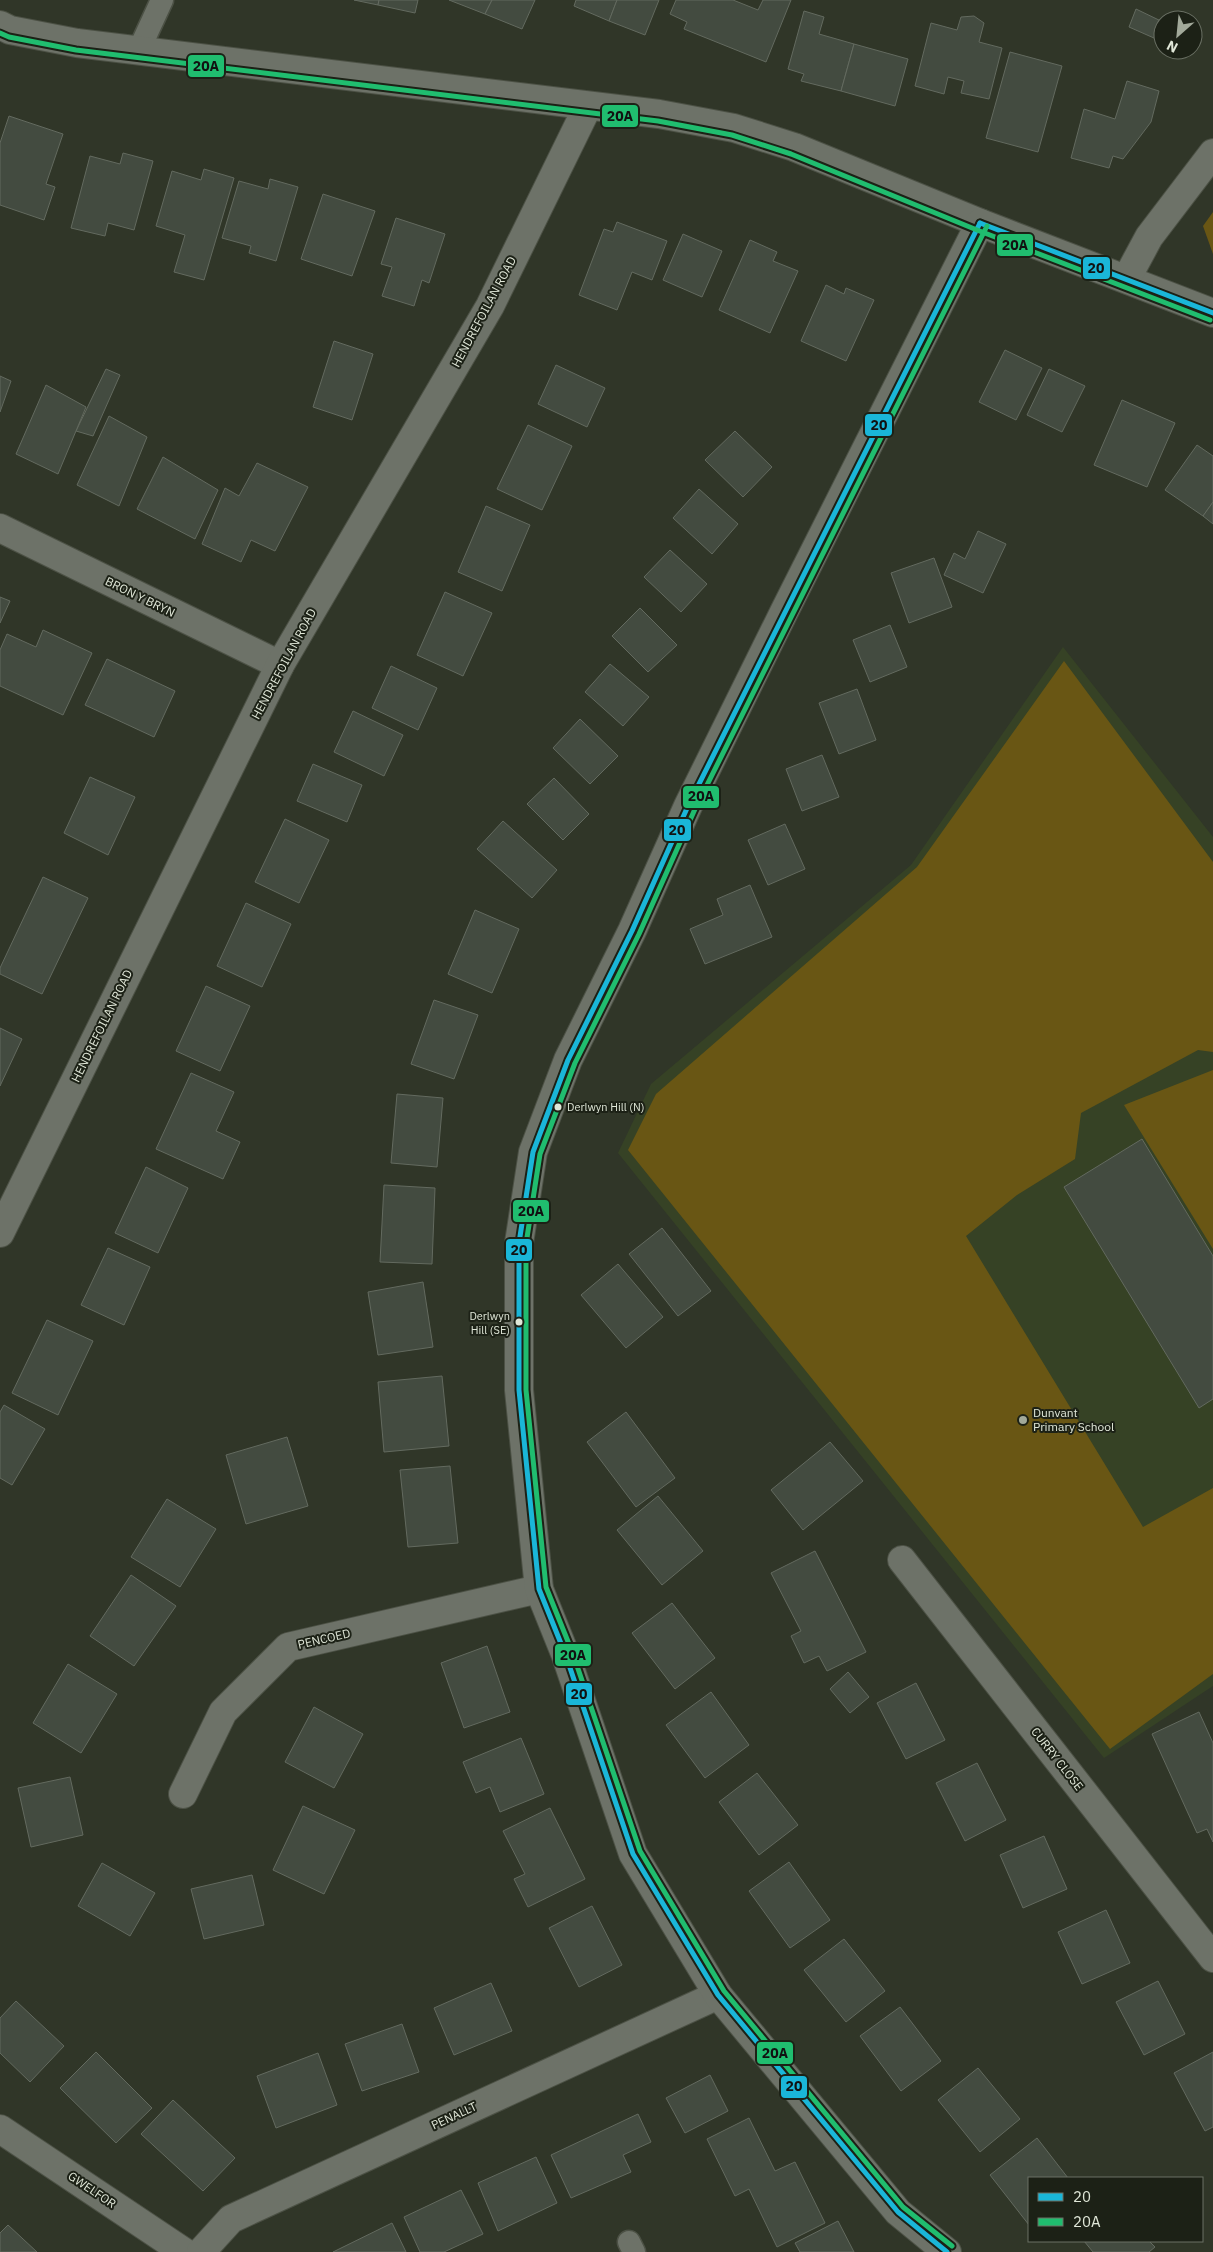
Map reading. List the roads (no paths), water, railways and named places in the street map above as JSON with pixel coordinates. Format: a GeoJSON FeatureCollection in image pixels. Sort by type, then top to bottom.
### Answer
{"type":"FeatureCollection","features":[{"type":"Feature","properties":{"kind":"street"},"geometry":{"type":"LineString","coordinates":[[0,25],[10,30],[77,43],[660,114],[734,128],[794,147],[980,223],[1127,278],[1213,313]]}},
{"type":"Feature","properties":{"kind":"street","name":"HENDREFOILAN ROAD"},"geometry":{"type":"LineString","coordinates":[[0,1233],[280,665],[490,306],[588,106]]}},
{"type":"Feature","properties":{"kind":"street"},"geometry":{"type":"LineString","coordinates":[[1127,278],[1149,237],[1213,153]]}},
{"type":"Feature","properties":{"kind":"street"},"geometry":{"type":"LineString","coordinates":[[947,2252],[898,2212],[718,1995],[632,1854],[566,1656],[539,1589],[519,1390],[519,1243],[534,1152],[568,1060],[632,931],[688,806],[980,223]]}},
{"type":"Feature","properties":{"kind":"street","name":"BRON Y BRYN"},"geometry":{"type":"LineString","coordinates":[[0,528],[280,665]]}},
{"type":"Feature","properties":{"kind":"street","name":"CURRY CLOSE"},"geometry":{"type":"LineString","coordinates":[[902,1560],[1213,1958]]}},
{"type":"Feature","properties":{"kind":"street","name":"PENCOED"},"geometry":{"type":"LineString","coordinates":[[182,1794],[223,1712],[288,1647],[539,1589]]}},
{"type":"Feature","properties":{"kind":"street","name":"PENALLT"},"geometry":{"type":"LineString","coordinates":[[201,2252],[230,2219],[718,1995]]}},
{"type":"Feature","properties":{"kind":"street","name":"GWELFOR"},"geometry":{"type":"LineString","coordinates":[[0,2129],[184,2252]]}},
{"type":"Feature","properties":{"kind":"lane"},"geometry":{"type":"LineString","coordinates":[[139,50],[162,0]]}},
{"type":"Feature","properties":{"kind":"place","name":"Derlwyn Hill (N)"},"geometry":{"type":"Point","coordinates":[558,1107]}},
{"type":"Feature","properties":{"kind":"place","name":"Derlwyn Hill (SE)"},"geometry":{"type":"Point","coordinates":[519,1322]}},
{"type":"Feature","properties":{"kind":"place","name":"Dunvant Primary School"},"geometry":{"type":"Point","coordinates":[1023,1420]}}]}
